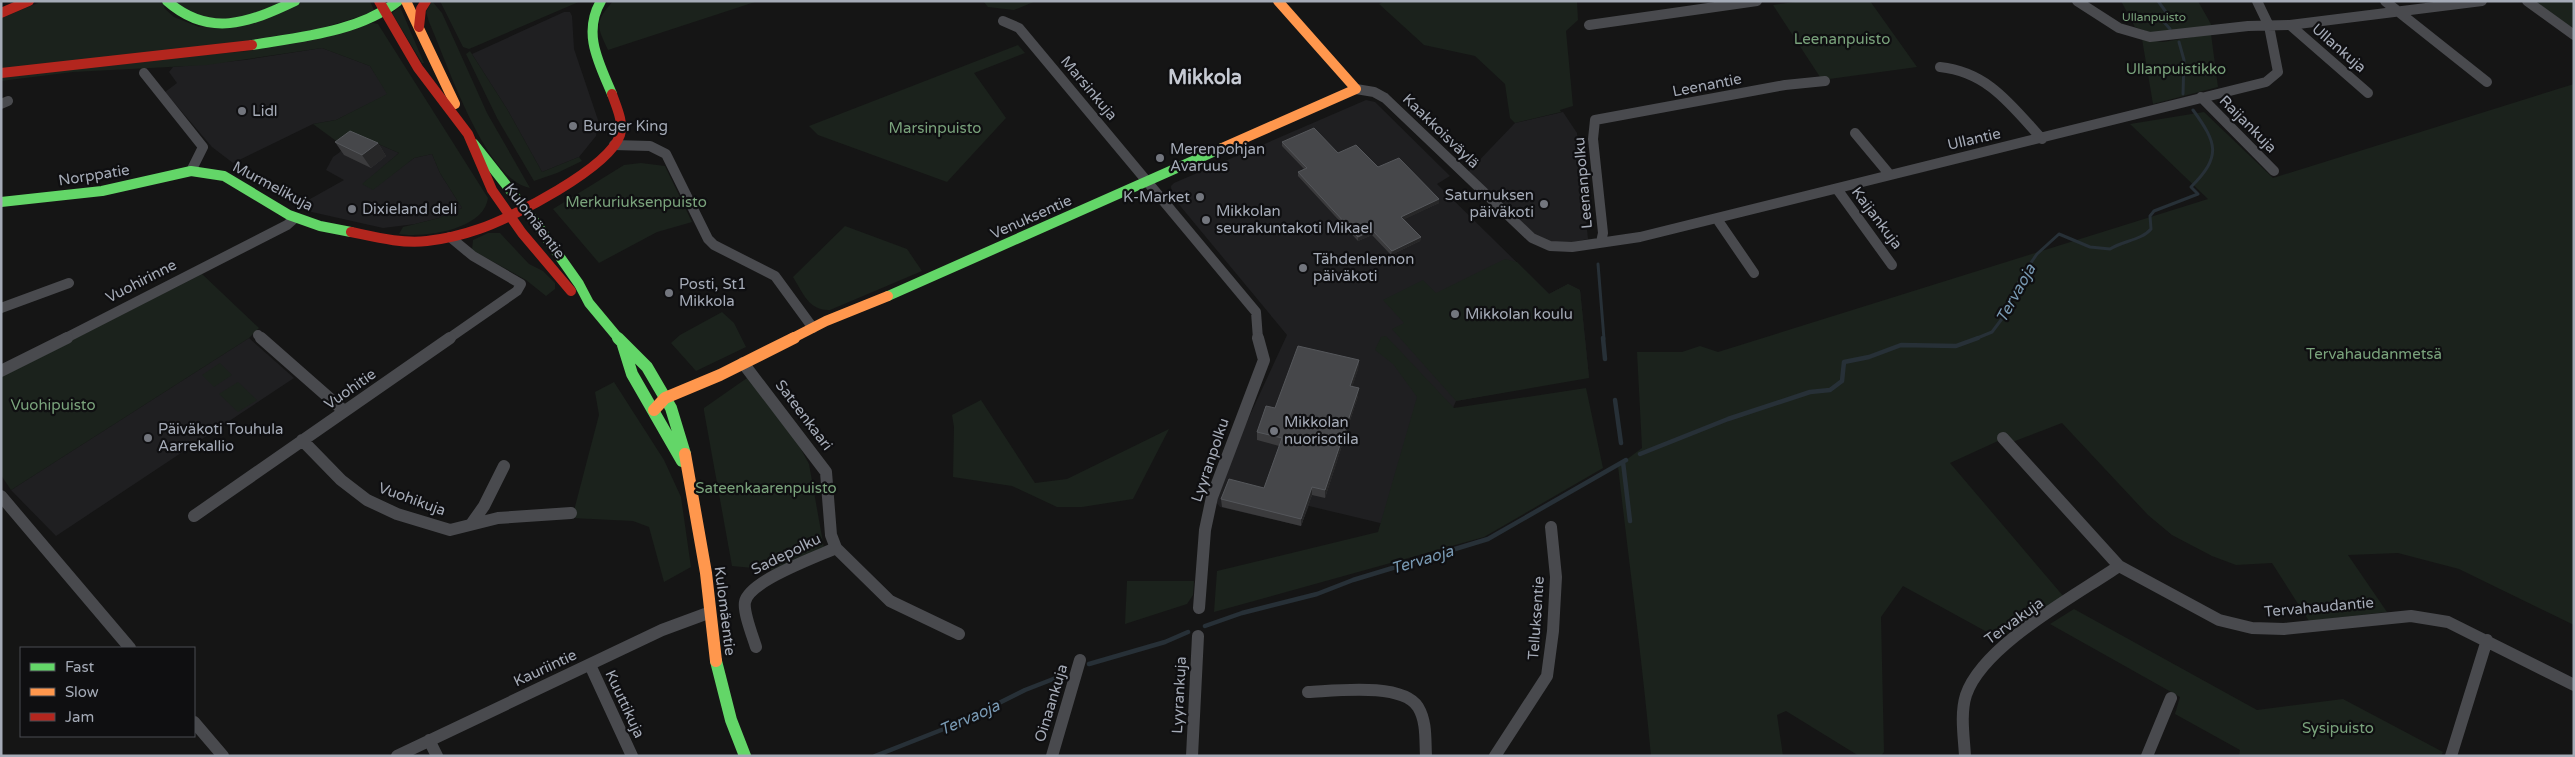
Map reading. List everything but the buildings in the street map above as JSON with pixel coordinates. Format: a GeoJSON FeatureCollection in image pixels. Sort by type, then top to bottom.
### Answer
{"type":"FeatureCollection","features":[{"type":"Feature","properties":{"kind":"main road"},"geometry":{"type":"LineString","coordinates":[[1,13],[29,1]]}},
{"type":"Feature","properties":{"kind":"main road"},"geometry":{"type":"LineString","coordinates":[[167,1],[171,8],[184,18],[216,24],[256,18],[295,1]]}},
{"type":"Feature","properties":{"kind":"main road","name":"Kulomäentie"},"geometry":{"type":"LineString","coordinates":[[379,1],[418,68],[522,204],[579,284],[589,303],[623,344],[647,367],[668,403],[682,438],[705,568],[712,645],[731,720],[745,756]]}},
{"type":"Feature","properties":{"kind":"main road"},"geometry":{"type":"LineString","coordinates":[[1,72],[269,44],[318,33],[385,12],[398,1]]}},
{"type":"Feature","properties":{"kind":"main road","name":"Kulomäentie"},"geometry":{"type":"LineString","coordinates":[[406,1],[471,139],[492,190],[573,292],[589,303]]}},
{"type":"Feature","properties":{"kind":"main road"},"geometry":{"type":"LineString","coordinates":[[419,27],[421,9],[426,1]]}},
{"type":"Feature","properties":{"kind":"main road"},"geometry":{"type":"LineString","coordinates":[[601,1],[590,18],[590,37],[619,115],[620,135],[614,145]]}},
{"type":"Feature","properties":{"kind":"main road"},"geometry":{"type":"LineString","coordinates":[[1278,1],[1356,88]]}},
{"type":"Feature","properties":{"kind":"main road","name":"Venuksentie"},"geometry":{"type":"LineString","coordinates":[[654,410],[668,403],[701,392],[720,375],[812,328],[1356,88]]}},
{"type":"Feature","properties":{"kind":"main road","name":"Murmelikuja"},"geometry":{"type":"LineString","coordinates":[[191,171],[224,176],[295,218],[320,226],[375,237],[425,241],[480,229],[507,211],[577,177],[599,163],[614,145]]}},
{"type":"Feature","properties":{"kind":"main road","name":"Norppatie"},"geometry":{"type":"LineString","coordinates":[[1,202],[102,191],[191,171]]}},
{"type":"Feature","properties":{"kind":"main road","name":"Kulomäentie"},"geometry":{"type":"LineString","coordinates":[[623,344],[632,374],[686,468]]}},
{"type":"Feature","properties":{"kind":"street"},"geometry":{"type":"LineString","coordinates":[[1589,25],[1757,1]]}},
{"type":"Feature","properties":{"kind":"street"},"geometry":{"type":"LineString","coordinates":[[2077,1],[2119,28],[2140,35],[2160,37],[2290,25],[2482,1]]}},
{"type":"Feature","properties":{"kind":"street","name":"Ullantie"},"geometry":{"type":"LineString","coordinates":[[1601,242],[1640,237],[1717,219],[2042,139],[2271,79],[2278,72],[2269,26],[2257,1]]}},
{"type":"Feature","properties":{"kind":"street"},"geometry":{"type":"LineString","coordinates":[[2385,1],[2487,82]]}},
{"type":"Feature","properties":{"kind":"street"},"geometry":{"type":"LineString","coordinates":[[2527,1],[2574,35]]}},
{"type":"Feature","properties":{"kind":"street","name":"Marsinkuja"},"geometry":{"type":"LineString","coordinates":[[1003,21],[1019,28],[1148,181],[1253,308],[1259,328]]}},
{"type":"Feature","properties":{"kind":"street","name":"Ullankuja"},"geometry":{"type":"LineString","coordinates":[[2290,25],[2368,93]]}},
{"type":"Feature","properties":{"kind":"street"},"geometry":{"type":"LineString","coordinates":[[1940,67],[1966,70],[1988,82],[2042,139]]}},
{"type":"Feature","properties":{"kind":"street"},"geometry":{"type":"LineString","coordinates":[[144,73],[204,147],[191,171]]}},
{"type":"Feature","properties":{"kind":"street","name":"Leenantie"},"geometry":{"type":"LineString","coordinates":[[1595,120],[1785,85],[1824,81]]}},
{"type":"Feature","properties":{"kind":"street","name":"Kaakkoisväylä"},"geometry":{"type":"LineString","coordinates":[[1356,88],[1374,92],[1385,98],[1532,238],[1559,247],[1601,242]]}},
{"type":"Feature","properties":{"kind":"street","name":"Raijankuja"},"geometry":{"type":"LineString","coordinates":[[2201,97],[2274,171]]}},
{"type":"Feature","properties":{"kind":"street","name":"Leenanpolku"},"geometry":{"type":"LineString","coordinates":[[1595,120],[1593,140],[1603,233],[1601,242]]}},
{"type":"Feature","properties":{"kind":"street"},"geometry":{"type":"LineString","coordinates":[[1855,133],[1890,175]]}},
{"type":"Feature","properties":{"kind":"street"},"geometry":{"type":"LineString","coordinates":[[614,145],[650,146],[666,154],[708,239],[714,245],[767,270],[775,276],[812,328]]}},
{"type":"Feature","properties":{"kind":"street","name":"Kaijankuja"},"geometry":{"type":"LineString","coordinates":[[1837,189],[1892,264]]}},
{"type":"Feature","properties":{"kind":"street","name":"Vuohirinne"},"geometry":{"type":"LineString","coordinates":[[1,371],[287,225],[295,218]]}},
{"type":"Feature","properties":{"kind":"street"},"geometry":{"type":"LineString","coordinates":[[1717,219],[1754,273]]}},
{"type":"Feature","properties":{"kind":"street","name":"Vuohitie"},"geometry":{"type":"LineString","coordinates":[[194,516],[517,291],[521,284],[473,256],[456,234]]}},
{"type":"Feature","properties":{"kind":"street"},"geometry":{"type":"LineString","coordinates":[[1,308],[69,283]]}},
{"type":"Feature","properties":{"kind":"street","name":"Lyyranpolku"},"geometry":{"type":"LineString","coordinates":[[1199,608],[1205,530],[1212,497],[1264,360],[1263,351],[1259,345],[1259,328]]}},
{"type":"Feature","properties":{"kind":"street"},"geometry":{"type":"LineString","coordinates":[[258,335],[344,411]]}},
{"type":"Feature","properties":{"kind":"street","name":"Sateenkaari"},"geometry":{"type":"LineString","coordinates":[[743,363],[826,472],[831,535],[836,548]]}},
{"type":"Feature","properties":{"kind":"street","name":"Tervahaudantie"},"geometry":{"type":"LineString","coordinates":[[2003,438],[2119,566],[2219,620],[2239,626],[2284,629],[2411,616],[2448,622],[2574,685]]}},
{"type":"Feature","properties":{"kind":"street","name":"Vuohikuja"},"geometry":{"type":"LineString","coordinates":[[302,440],[348,486],[368,500],[387,509],[450,530],[460,530],[472,523],[488,520],[571,513]]}},
{"type":"Feature","properties":{"kind":"street"},"geometry":{"type":"LineString","coordinates":[[472,523],[484,506],[504,466]]}},
{"type":"Feature","properties":{"kind":"street"},"geometry":{"type":"LineString","coordinates":[[1,496],[8,508],[129,647]]}},
{"type":"Feature","properties":{"kind":"street","name":"Telluksentie"},"geometry":{"type":"LineString","coordinates":[[1495,756],[1547,676],[1553,631],[1556,576],[1551,527]]}},
{"type":"Feature","properties":{"kind":"street"},"geometry":{"type":"LineString","coordinates":[[836,548],[890,601],[959,634]]}},
{"type":"Feature","properties":{"kind":"street","name":"Sadepolku"},"geometry":{"type":"LineString","coordinates":[[756,647],[744,604],[747,595],[752,589],[775,576],[836,548]]}},
{"type":"Feature","properties":{"kind":"street","name":"Tervakuja"},"geometry":{"type":"LineString","coordinates":[[1965,756],[1963,714],[1966,695],[1981,667],[2005,643],[2119,566]]}},
{"type":"Feature","properties":{"kind":"street","name":"Kauriintie"},"geometry":{"type":"LineString","coordinates":[[397,756],[678,623],[708,613]]}},
{"type":"Feature","properties":{"kind":"street","name":"Lyyrankuja"},"geometry":{"type":"LineString","coordinates":[[1192,756],[1198,636]]}},
{"type":"Feature","properties":{"kind":"street"},"geometry":{"type":"LineString","coordinates":[[2451,756],[2487,640]]}},
{"type":"Feature","properties":{"kind":"street","name":"Oinaankuja"},"geometry":{"type":"LineString","coordinates":[[1052,756],[1080,660]]}},
{"type":"Feature","properties":{"kind":"street","name":"Kuuttikuja"},"geometry":{"type":"LineString","coordinates":[[590,665],[610,712],[632,756]]}},
{"type":"Feature","properties":{"kind":"street"},"geometry":{"type":"LineString","coordinates":[[1308,692],[1362,691],[1404,695],[1415,702],[1424,723],[1426,756]]}},
{"type":"Feature","properties":{"kind":"street"},"geometry":{"type":"LineString","coordinates":[[2147,756],[2170,698]]}},
{"type":"Feature","properties":{"kind":"street"},"geometry":{"type":"LineString","coordinates":[[195,723],[223,756]]}},
{"type":"Feature","properties":{"kind":"street"},"geometry":{"type":"LineString","coordinates":[[430,740],[437,756]]}},
{"type":"Feature","properties":{"kind":"shaded area"},"geometry":{"type":"Polygon","coordinates":[[[564,12],[570,12],[572,16],[574,49],[598,120],[596,136],[579,157],[542,172],[507,109],[472,54],[564,12]]]}},
{"type":"Feature","properties":{"kind":"shaded area"},"geometry":{"type":"Polygon","coordinates":[[[322,48],[370,66],[388,94],[336,120],[313,124],[233,163],[212,147],[165,92],[177,83],[169,72],[173,67],[245,60],[322,48]]]}},
{"type":"Feature","properties":{"kind":"shaded area","name":"Mikkolan koulu"},"geometry":{"type":"Polygon","coordinates":[[[1366,100],[1375,102],[1450,176],[1437,184],[1549,294],[1568,284],[1580,290],[1589,377],[1456,401],[1442,432],[1422,533],[1309,506],[1301,526],[1220,507],[1212,497],[1287,335],[1172,196],[1171,186],[1174,183],[1366,100]]]}},
{"type":"Feature","properties":{"kind":"shaded area","name":"Saturnuksen päiväkoti"},"geometry":{"type":"Polygon","coordinates":[[[1563,112],[1577,133],[1588,239],[1559,245],[1537,237],[1468,172],[1515,123],[1563,112]]]}},
{"type":"Feature","properties":{"kind":"shaded area"},"geometry":{"type":"Polygon","coordinates":[[[360,136],[399,153],[363,184],[373,189],[414,158],[432,154],[440,173],[462,208],[439,218],[415,224],[383,228],[294,208],[344,180],[326,170],[333,157],[340,152],[343,146],[360,136]]]}},
{"type":"Feature","properties":{"kind":"shaded area","name":"Päiväkoti Touhula Aarrekallio"},"geometry":{"type":"Polygon","coordinates":[[[249,338],[294,378],[56,536],[11,490],[249,338]]]}},
{"type":"Feature","properties":{"kind":"green space"},"geometry":{"type":"Polygon","coordinates":[[[43,1],[162,1],[165,9],[174,17],[199,27],[302,1],[370,1],[374,10],[371,13],[296,36],[1,71],[1,18],[43,1]]]}},
{"type":"Feature","properties":{"kind":"green space"},"geometry":{"type":"Polygon","coordinates":[[[173,1],[288,1],[242,18],[199,19],[173,1]]]}},
{"type":"Feature","properties":{"kind":"green space"},"geometry":{"type":"Polygon","coordinates":[[[432,1],[442,13],[487,113],[530,188],[513,180],[498,164],[483,143],[469,117],[429,22],[426,12],[432,1]]]}},
{"type":"Feature","properties":{"kind":"green space"},"geometry":{"type":"Polygon","coordinates":[[[440,1],[581,1],[469,49],[463,47],[440,1]]]}},
{"type":"Feature","properties":{"kind":"green space"},"geometry":{"type":"Polygon","coordinates":[[[613,1],[758,1],[608,50],[601,35],[599,24],[603,14],[613,1]]]}},
{"type":"Feature","properties":{"kind":"green space"},"geometry":{"type":"Polygon","coordinates":[[[983,1],[1036,1],[1014,10],[988,7],[983,1]]]}},
{"type":"Feature","properties":{"kind":"green space"},"geometry":{"type":"Polygon","coordinates":[[[1385,1],[1577,1],[1578,20],[1566,31],[1573,106],[1560,110],[1561,112],[1515,123],[1510,118],[1505,84],[1475,56],[1424,45],[1379,4],[1385,1]]]}},
{"type":"Feature","properties":{"kind":"green space","name":"Leenanpuisto"},"geometry":{"type":"Polygon","coordinates":[[[1802,1],[1870,1],[1917,67],[1822,80],[1773,5],[1802,1]]]}},
{"type":"Feature","properties":{"kind":"green space","name":"Ullanpuisto"},"geometry":{"type":"Polygon","coordinates":[[[2121,1],[2198,1],[2212,26],[2154,34],[2135,27],[2121,1]]]}},
{"type":"Feature","properties":{"kind":"green space"},"geometry":{"type":"Polygon","coordinates":[[[2531,1],[2574,1],[2574,33],[2531,1]]]}},
{"type":"Feature","properties":{"kind":"green space"},"geometry":{"type":"Polygon","coordinates":[[[399,7],[424,63],[422,63],[392,13],[399,7]]]}},
{"type":"Feature","properties":{"kind":"green space"},"geometry":{"type":"Polygon","coordinates":[[[373,23],[378,24],[488,198],[484,209],[476,218],[465,225],[451,230],[423,235],[399,234],[403,227],[439,218],[462,208],[440,173],[432,154],[414,158],[373,190],[362,184],[399,153],[360,136],[343,146],[313,124],[336,120],[387,94],[370,66],[322,48],[207,65],[73,72],[1,81],[1,76],[98,64],[248,51],[373,23]]]}},
{"type":"Feature","properties":{"kind":"green space","name":"Ullanpuistikko"},"geometry":{"type":"Polygon","coordinates":[[[2211,34],[2218,87],[2153,104],[2142,39],[2163,42],[2211,34]]]}},
{"type":"Feature","properties":{"kind":"green space","name":"Marsinpuisto"},"geometry":{"type":"Polygon","coordinates":[[[1018,45],[1025,53],[974,73],[1006,118],[947,182],[818,135],[809,126],[1018,45]]]}},
{"type":"Feature","properties":{"kind":"green space"},"geometry":{"type":"Polygon","coordinates":[[[470,51],[507,109],[542,172],[579,157],[582,161],[534,181],[497,118],[466,54],[470,51]]]}},
{"type":"Feature","properties":{"kind":"green space","name":"Tervahaudanmetsä"},"geometry":{"type":"Polygon","coordinates":[[[2574,84],[2574,625],[2459,569],[2398,553],[2348,555],[2387,612],[2309,621],[2272,563],[2236,565],[2212,556],[2172,535],[2148,515],[2062,423],[2002,446],[1998,441],[1950,463],[2064,597],[1998,638],[1903,586],[1881,617],[1884,752],[1881,756],[1859,756],[1786,711],[1777,715],[1783,756],[1651,756],[1618,466],[1642,448],[1637,352],[1682,352],[1700,346],[1718,352],[2208,199],[2130,124],[2204,112],[2273,178],[2574,84]]]}},
{"type":"Feature","properties":{"kind":"green space","name":"Merkuriuksenpuisto"},"geometry":{"type":"Polygon","coordinates":[[[641,163],[665,166],[692,222],[657,232],[599,263],[553,209],[624,165],[641,163]]]}},
{"type":"Feature","properties":{"kind":"green space"},"geometry":{"type":"Polygon","coordinates":[[[845,226],[907,249],[922,271],[830,310],[817,308],[807,300],[793,277],[845,226]]]}},
{"type":"Feature","properties":{"kind":"green space"},"geometry":{"type":"Polygon","coordinates":[[[488,233],[500,233],[529,264],[543,271],[555,283],[555,289],[546,296],[526,280],[472,250],[473,240],[488,233]]]}},
{"type":"Feature","properties":{"kind":"green space"},"geometry":{"type":"Polygon","coordinates":[[[1505,259],[1517,262],[1549,294],[1568,284],[1580,290],[1589,378],[1456,401],[1392,329],[1404,323],[1383,300],[1423,280],[1436,293],[1505,259]]]}},
{"type":"Feature","properties":{"kind":"green space","name":"Vuohipuisto"},"geometry":{"type":"Polygon","coordinates":[[[202,274],[259,328],[249,338],[11,490],[1,475],[1,376],[202,274]]]}},
{"type":"Feature","properties":{"kind":"green space"},"geometry":{"type":"Polygon","coordinates":[[[722,312],[734,323],[746,347],[696,371],[671,343],[680,335],[722,312]]]}},
{"type":"Feature","properties":{"kind":"green space"},"geometry":{"type":"Polygon","coordinates":[[[1386,336],[1454,408],[1586,388],[1603,468],[1484,537],[1214,612],[1217,571],[1378,532],[1417,397],[1393,364],[1375,350],[1381,337],[1386,336]]]}},
{"type":"Feature","properties":{"kind":"green space"},"geometry":{"type":"Polygon","coordinates":[[[220,363],[232,375],[214,387],[202,375],[220,363]]]}},
{"type":"Feature","properties":{"kind":"green space","name":"Sateenkaarenpuisto"},"geometry":{"type":"Polygon","coordinates":[[[747,378],[796,440],[809,464],[824,548],[776,570],[732,566],[704,411],[704,408],[747,378]]]}},
{"type":"Feature","properties":{"kind":"green space"},"geometry":{"type":"Polygon","coordinates":[[[238,382],[257,400],[238,412],[219,394],[238,382]]]}},
{"type":"Feature","properties":{"kind":"green space"},"geometry":{"type":"Polygon","coordinates":[[[614,382],[664,460],[681,497],[691,567],[664,582],[649,527],[633,521],[572,518],[599,415],[595,392],[614,382]]]}},
{"type":"Feature","properties":{"kind":"green space"},"geometry":{"type":"Polygon","coordinates":[[[981,400],[1035,483],[1067,479],[1169,429],[1133,499],[1082,507],[1057,507],[1012,486],[953,477],[954,427],[952,415],[981,400]]]}},
{"type":"Feature","properties":{"kind":"green space"},"geometry":{"type":"Polygon","coordinates":[[[1127,581],[1194,581],[1193,595],[1187,604],[1125,624],[1127,581]]]}},
{"type":"Feature","properties":{"kind":"green space","name":"Sysipuisto"},"geometry":{"type":"Polygon","coordinates":[[[2074,609],[2257,710],[2343,699],[2443,752],[2441,756],[2239,756],[2240,750],[2175,714],[2180,697],[2050,624],[2074,609]]]}},
{"type":"Feature","properties":{"kind":"waterway","name":"Tervaoja"},"geometry":{"type":"LineString","coordinates":[[2158,1],[2166,12],[2163,21],[2170,29]]}},
{"type":"Feature","properties":{"kind":"waterway","name":"Tervaoja"},"geometry":{"type":"LineString","coordinates":[[2179,42],[2184,60],[2183,94]]}},
{"type":"Feature","properties":{"kind":"waterway","name":"Tervaoja"},"geometry":{"type":"LineString","coordinates":[[1975,339],[1992,332],[2004,316],[2021,277],[2037,254],[2059,234],[2090,247],[2110,249],[2147,233],[2151,229],[2150,216],[2154,211],[2198,194],[2191,187],[2208,167],[2213,149],[2207,132],[2193,110]]}},
{"type":"Feature","properties":{"kind":"waterway"},"geometry":{"type":"LineString","coordinates":[[1598,264],[1604,339]]}},
{"type":"Feature","properties":{"kind":"waterway"},"geometry":{"type":"LineString","coordinates":[[1603,338],[1605,359]]}},
{"type":"Feature","properties":{"kind":"waterway","name":"Tervaoja"},"geometry":{"type":"LineString","coordinates":[[1640,454],[1728,419],[1810,392],[1830,390],[1842,381],[1844,362],[1869,357],[1901,345],[1956,346],[1978,338]]}},
{"type":"Feature","properties":{"kind":"waterway"},"geometry":{"type":"LineString","coordinates":[[1615,400],[1621,443]]}},
{"type":"Feature","properties":{"kind":"waterway","name":"Tervaoja"},"geometry":{"type":"LineString","coordinates":[[1205,626],[1242,613],[1317,594],[1353,580],[1488,539],[1626,460]]}},
{"type":"Feature","properties":{"kind":"waterway"},"geometry":{"type":"LineString","coordinates":[[1623,462],[1630,521]]}},
{"type":"Feature","properties":{"kind":"waterway","name":"Tervaoja"},"geometry":{"type":"LineString","coordinates":[[1089,664],[1165,642],[1188,632]]}},
{"type":"Feature","properties":{"kind":"waterway","name":"Tervaoja"},"geometry":{"type":"LineString","coordinates":[[875,756],[959,723],[1025,690],[1061,676]]}},
{"type":"Feature","properties":{"kind":"traffic: fast"},"geometry":{"type":"LineString","coordinates":[[167,1],[181,13],[196,21],[212,24],[246,21],[295,1]]}},
{"type":"Feature","properties":{"kind":"traffic: fast"},"geometry":{"type":"LineString","coordinates":[[252,45],[307,35],[351,24],[387,10],[398,1]]}},
{"type":"Feature","properties":{"kind":"traffic: fast"},"geometry":{"type":"LineString","coordinates":[[601,1],[594,12],[591,23],[591,35],[612,94]]}},
{"type":"Feature","properties":{"kind":"traffic: fast"},"geometry":{"type":"LineString","coordinates":[[474,144],[536,223],[579,284],[589,303],[623,344],[647,367],[671,408],[685,454]]}},
{"type":"Feature","properties":{"kind":"traffic: fast"},"geometry":{"type":"LineString","coordinates":[[888,296],[1222,148]]}},
{"type":"Feature","properties":{"kind":"traffic: fast"},"geometry":{"type":"LineString","coordinates":[[1,202],[102,191],[191,171],[224,176],[289,215],[320,226],[351,232]]}},
{"type":"Feature","properties":{"kind":"traffic: fast"},"geometry":{"type":"LineString","coordinates":[[623,345],[632,374],[682,461]]}},
{"type":"Feature","properties":{"kind":"traffic: fast"},"geometry":{"type":"LineString","coordinates":[[716,661],[731,720],[745,756]]}},
{"type":"Feature","properties":{"kind":"traffic: slow"},"geometry":{"type":"LineString","coordinates":[[406,1],[455,104]]}},
{"type":"Feature","properties":{"kind":"traffic: slow"},"geometry":{"type":"LineString","coordinates":[[1222,148],[1356,89],[1278,1]]}},
{"type":"Feature","properties":{"kind":"traffic: slow"},"geometry":{"type":"LineString","coordinates":[[654,410],[665,398],[720,375],[826,321],[888,296]]}},
{"type":"Feature","properties":{"kind":"traffic: slow"},"geometry":{"type":"LineString","coordinates":[[685,454],[706,573],[716,661]]}},
{"type":"Feature","properties":{"kind":"traffic: jam"},"geometry":{"type":"LineString","coordinates":[[1,13],[29,1]]}},
{"type":"Feature","properties":{"kind":"traffic: jam"},"geometry":{"type":"LineString","coordinates":[[379,1],[418,68],[468,134],[492,190],[522,233],[571,291]]}},
{"type":"Feature","properties":{"kind":"traffic: jam"},"geometry":{"type":"LineString","coordinates":[[419,27],[421,9],[426,1]]}},
{"type":"Feature","properties":{"kind":"traffic: jam"},"geometry":{"type":"LineString","coordinates":[[1,73],[252,45]]}},
{"type":"Feature","properties":{"kind":"traffic: jam"},"geometry":{"type":"LineString","coordinates":[[351,232],[399,241],[427,241],[479,229],[535,203],[580,175],[599,161],[613,147],[620,135],[621,125],[612,94]]}},
{"type":"Feature","properties":{"kind":"place","name":"Lidl"},"geometry":{"type":"Point","coordinates":[242,111]}},
{"type":"Feature","properties":{"kind":"place","name":"Burger King"},"geometry":{"type":"Point","coordinates":[573,126]}},
{"type":"Feature","properties":{"kind":"place","name":"Merenpohjan Avaruus"},"geometry":{"type":"Point","coordinates":[1160,158]}},
{"type":"Feature","properties":{"kind":"place","name":"K-Market"},"geometry":{"type":"Point","coordinates":[1200,197]}},
{"type":"Feature","properties":{"kind":"place","name":"Saturnuksen päiväkoti"},"geometry":{"type":"Point","coordinates":[1544,204]}},
{"type":"Feature","properties":{"kind":"place","name":"Dixieland deli"},"geometry":{"type":"Point","coordinates":[352,209]}},
{"type":"Feature","properties":{"kind":"place","name":"Mikkolan seurakuntakoti Mikael"},"geometry":{"type":"Point","coordinates":[1206,220]}},
{"type":"Feature","properties":{"kind":"place","name":"Tähdenlennon päiväkoti"},"geometry":{"type":"Point","coordinates":[1303,268]}},
{"type":"Feature","properties":{"kind":"place","name":"Posti, St1 Mikkola"},"geometry":{"type":"Point","coordinates":[669,293]}},
{"type":"Feature","properties":{"kind":"place","name":"Mikkolan koulu"},"geometry":{"type":"Point","coordinates":[1455,314]}},
{"type":"Feature","properties":{"kind":"place","name":"Mikkolan nuorisotila"},"geometry":{"type":"Point","coordinates":[1274,431]}},
{"type":"Feature","properties":{"kind":"place","name":"Päiväkoti Touhula Aarrekallio"},"geometry":{"type":"Point","coordinates":[148,438]}},
{"type":"Feature","properties":{"kind":"district","name":"Mikkola"},"geometry":{"type":"Point","coordinates":[1205,77]}}]}
